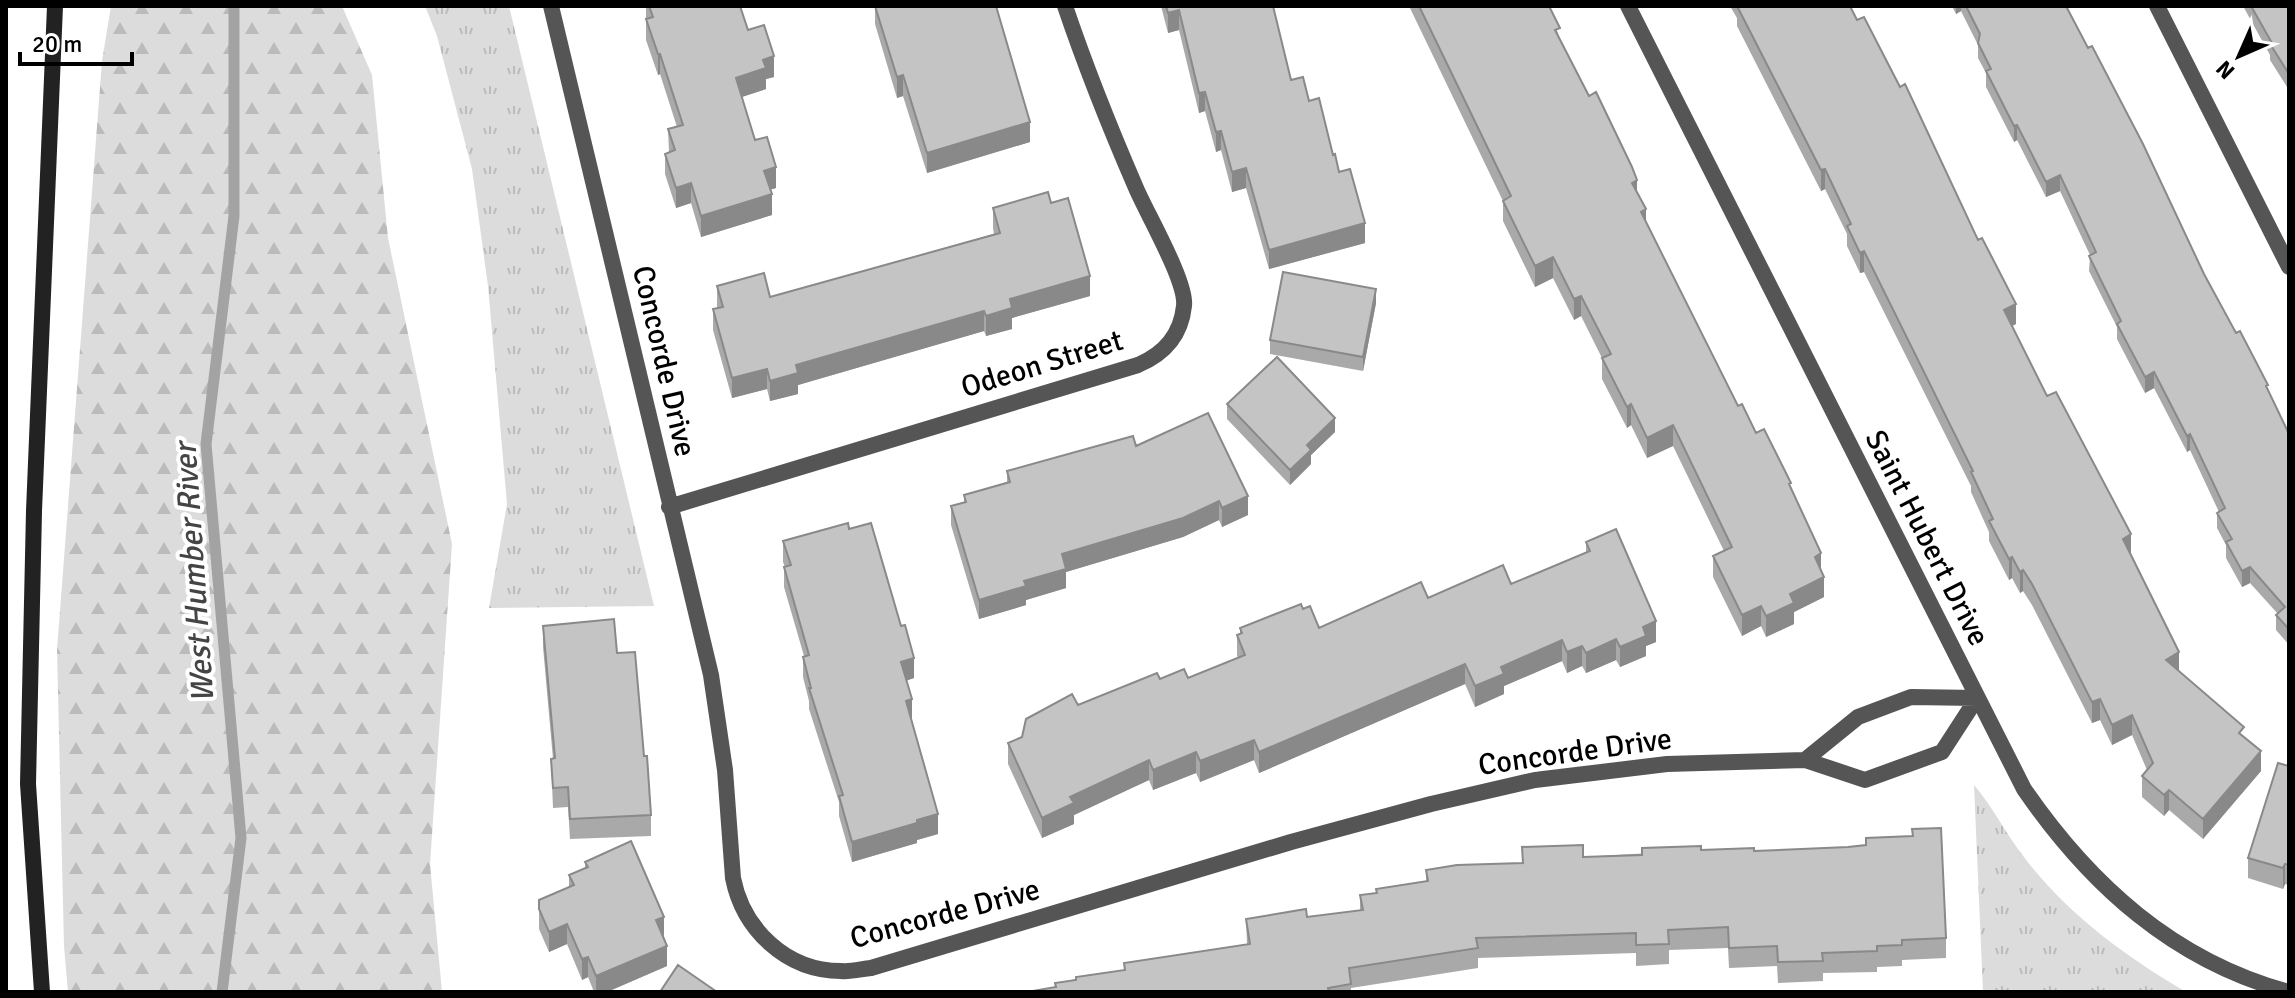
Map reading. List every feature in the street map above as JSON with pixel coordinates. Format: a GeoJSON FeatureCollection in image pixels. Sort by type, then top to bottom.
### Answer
{"type":"FeatureCollection","features":[{"type":"Feature","properties":{"kind":"street"},"geometry":{"type":"LineString","coordinates":[[42,992],[28,784],[34,511],[55,6]]}},
{"type":"Feature","properties":{"kind":"street","name":"Concorde Drive"},"geometry":{"type":"LineString","coordinates":[[551,6],[711,675],[725,770],[733,878],[738,899],[753,926],[789,959],[815,968],[840,971],[871,968],[1291,842],[1535,780],[1667,764],[1805,760],[1865,780],[1942,752],[1977,698]]}},
{"type":"Feature","properties":{"kind":"street","name":"Odeon Street"},"geometry":{"type":"LineString","coordinates":[[669,507],[1138,365],[1166,348],[1179,329],[1185,303],[1088,75],[1065,6]]}},
{"type":"Feature","properties":{"kind":"street","name":"Saint Hubert Drive"},"geometry":{"type":"LineString","coordinates":[[1628,6],[2024,789],[2054,832],[2134,914],[2213,963],[2257,983],[2289,992]]}},
{"type":"Feature","properties":{"kind":"street"},"geometry":{"type":"LineString","coordinates":[[2157,6],[2289,267]]}},
{"type":"Feature","properties":{"kind":"street"},"geometry":{"type":"LineString","coordinates":[[1805,760],[1858,717],[1911,697],[1977,698]]}},
{"type":"Feature","properties":{"kind":"green space"},"geometry":{"type":"Polygon","coordinates":[[[111,6],[342,6],[372,75],[388,238],[452,544],[430,864],[442,992],[68,992],[64,946],[57,650],[102,61],[111,6]]]}},
{"type":"Feature","properties":{"kind":"green space"},"geometry":{"type":"Polygon","coordinates":[[[425,6],[509,6],[654,606],[489,608],[507,504],[488,286],[472,169],[437,36],[425,6]]]}},
{"type":"Feature","properties":{"kind":"green space"},"geometry":{"type":"Polygon","coordinates":[[[1974,785],[2024,857],[2059,897],[2119,948],[2186,992],[1983,992],[1974,785]]]}},
{"type":"Feature","properties":{"kind":"building"},"geometry":{"type":"Polygon","coordinates":[[[649,6],[740,6],[748,30],[764,25],[774,56],[763,60],[766,68],[736,78],[755,140],[767,137],[776,167],[764,171],[772,194],[701,216],[691,183],[676,188],[665,154],[675,150],[668,129],[683,125],[646,19],[653,17],[649,6]]]}},
{"type":"Feature","properties":{"kind":"building"},"geometry":{"type":"Polygon","coordinates":[[[875,6],[996,6],[1030,122],[927,153],[903,75],[897,77],[875,6]]]}},
{"type":"Feature","properties":{"kind":"building"},"geometry":{"type":"Polygon","coordinates":[[[1166,6],[1273,6],[1291,80],[1303,77],[1309,101],[1319,98],[1339,172],[1350,169],[1365,223],[1269,250],[1246,168],[1232,172],[1221,131],[1216,132],[1205,92],[1199,93],[1179,10],[1168,13],[1166,6]]]}},
{"type":"Feature","properties":{"kind":"building"},"geometry":{"type":"Polygon","coordinates":[[[1419,6],[1549,6],[1560,28],[1555,30],[1589,96],[1596,92],[1632,167],[1637,180],[1632,183],[1646,209],[1641,212],[1738,406],[1742,404],[1756,433],[1764,429],[1821,553],[1815,557],[1824,577],[1790,594],[1794,603],[1766,616],[1761,606],[1742,615],[1713,556],[1732,547],[1673,425],[1647,438],[1631,404],[1627,407],[1602,358],[1611,354],[1581,296],[1574,299],[1553,257],[1535,266],[1503,201],[1511,196],[1419,6]]]}},
{"type":"Feature","properties":{"kind":"building"},"geometry":{"type":"Polygon","coordinates":[[[1737,6],[1850,6],[1857,20],[1864,17],[1900,87],[1905,84],[1978,240],[1982,238],[2016,304],[2004,310],[2047,396],[2056,392],[2131,534],[2123,539],[2179,652],[2166,660],[2244,727],[2239,733],[2261,751],[2203,819],[2169,790],[2164,795],[2142,776],[2153,763],[2132,715],[2112,725],[2100,699],[2092,702],[2032,584],[2023,570],[2020,572],[2012,557],[2009,559],[1989,521],[1993,519],[1973,471],[1864,251],[1860,253],[1847,226],[1851,224],[1825,169],[1821,170],[1737,6]]]}},
{"type":"Feature","properties":{"kind":"building"},"geometry":{"type":"Polygon","coordinates":[[[1966,6],[2066,6],[2088,48],[2092,46],[2143,144],[2204,274],[2236,333],[2240,331],[2268,385],[2289,434],[2289,629],[2276,615],[2285,607],[2250,567],[2242,571],[2226,542],[2232,539],[2217,513],[2225,508],[2190,434],[2187,436],[2154,372],[2145,377],[2117,324],[2121,321],[2089,256],[2096,252],[2060,175],[2046,182],[2017,125],[2014,126],[1986,71],[1991,69],[1978,43],[1980,34],[1966,6]]]}},
{"type":"Feature","properties":{"kind":"building"},"geometry":{"type":"Polygon","coordinates":[[[2251,6],[2289,6],[2289,74],[2270,44],[2251,6]]]}},
{"type":"Feature","properties":{"kind":"building"},"geometry":{"type":"Polygon","coordinates":[[[1048,192],[1051,203],[1068,198],[1090,276],[1010,299],[1012,308],[986,316],[984,311],[796,365],[798,373],[770,381],[767,369],[732,378],[713,309],[723,307],[717,286],[764,273],[770,297],[1000,233],[993,208],[1048,192]]]}},
{"type":"Feature","properties":{"kind":"building"},"geometry":{"type":"Polygon","coordinates":[[[1283,272],[1376,289],[1363,357],[1270,340],[1283,272]]]}},
{"type":"Feature","properties":{"kind":"building"},"geometry":{"type":"Polygon","coordinates":[[[1277,357],[1335,418],[1307,445],[1311,450],[1290,470],[1227,404],[1277,357]]]}},
{"type":"Feature","properties":{"kind":"building"},"geometry":{"type":"Polygon","coordinates":[[[1208,413],[1248,496],[1222,508],[1219,501],[1183,518],[1062,554],[1066,569],[1024,581],[1026,586],[979,600],[951,506],[966,502],[964,495],[1010,482],[1007,471],[1133,436],[1136,446],[1208,413]]]}},
{"type":"Feature","properties":{"kind":"building"},"geometry":{"type":"Polygon","coordinates":[[[848,523],[849,529],[871,523],[901,626],[905,625],[914,658],[901,662],[912,699],[906,701],[938,814],[852,842],[839,796],[843,795],[809,688],[803,657],[809,655],[784,567],[791,565],[783,541],[848,523]]]}},
{"type":"Feature","properties":{"kind":"building"},"geometry":{"type":"Polygon","coordinates":[[[1616,529],[1656,621],[1643,627],[1646,636],[1620,647],[1616,639],[1586,653],[1582,646],[1567,652],[1562,640],[1501,667],[1504,674],[1475,686],[1465,664],[1259,752],[1254,740],[1200,761],[1196,752],[1153,770],[1149,760],[1070,797],[1074,803],[1042,818],[1008,743],[1022,737],[1026,719],[1072,694],[1078,705],[1157,673],[1160,679],[1184,669],[1188,678],[1245,655],[1237,635],[1242,633],[1240,628],[1301,604],[1303,609],[1310,606],[1319,628],[1421,582],[1428,598],[1503,565],[1511,584],[1590,551],[1586,542],[1616,529]]]}},
{"type":"Feature","properties":{"kind":"building"},"geometry":{"type":"Polygon","coordinates":[[[614,619],[617,653],[635,652],[651,815],[570,819],[568,787],[553,788],[551,759],[555,758],[543,626],[614,619]]]}},
{"type":"Feature","properties":{"kind":"building"},"geometry":{"type":"Polygon","coordinates":[[[2278,763],[2289,766],[2289,865],[2285,864],[2283,868],[2248,858],[2278,763]]]}},
{"type":"Feature","properties":{"kind":"building"},"geometry":{"type":"Polygon","coordinates":[[[1941,828],[1946,938],[1902,940],[1902,945],[1877,946],[1877,951],[1822,953],[1823,961],[1778,962],[1777,946],[1729,948],[1728,927],[1668,930],[1669,944],[1636,945],[1636,933],[1476,938],[1478,948],[1349,968],[1351,984],[1328,988],[1329,992],[1027,992],[1056,987],[1055,983],[1076,980],[1076,977],[1125,970],[1124,963],[1250,944],[1246,919],[1306,909],[1307,917],[1363,910],[1360,895],[1377,893],[1376,889],[1428,881],[1426,870],[1457,865],[1523,863],[1522,847],[1583,845],[1583,857],[1642,855],[1642,848],[1701,846],[1701,850],[1754,848],[1754,851],[1848,847],[1866,845],[1866,838],[1913,836],[1912,829],[1941,828]]]}},
{"type":"Feature","properties":{"kind":"building"},"geometry":{"type":"Polygon","coordinates":[[[631,841],[664,917],[656,920],[667,946],[596,976],[588,957],[582,959],[567,924],[549,932],[539,909],[539,900],[574,885],[569,875],[588,867],[585,862],[631,841]]]}},
{"type":"Feature","properties":{"kind":"building"},"geometry":{"type":"Polygon","coordinates":[[[678,965],[717,992],[660,992],[678,965]]]}},
{"type":"Feature","properties":{"kind":"waterway","name":"West Humber River"},"geometry":{"type":"LineString","coordinates":[[222,992],[241,838],[206,444],[234,216],[234,6]]}}]}
